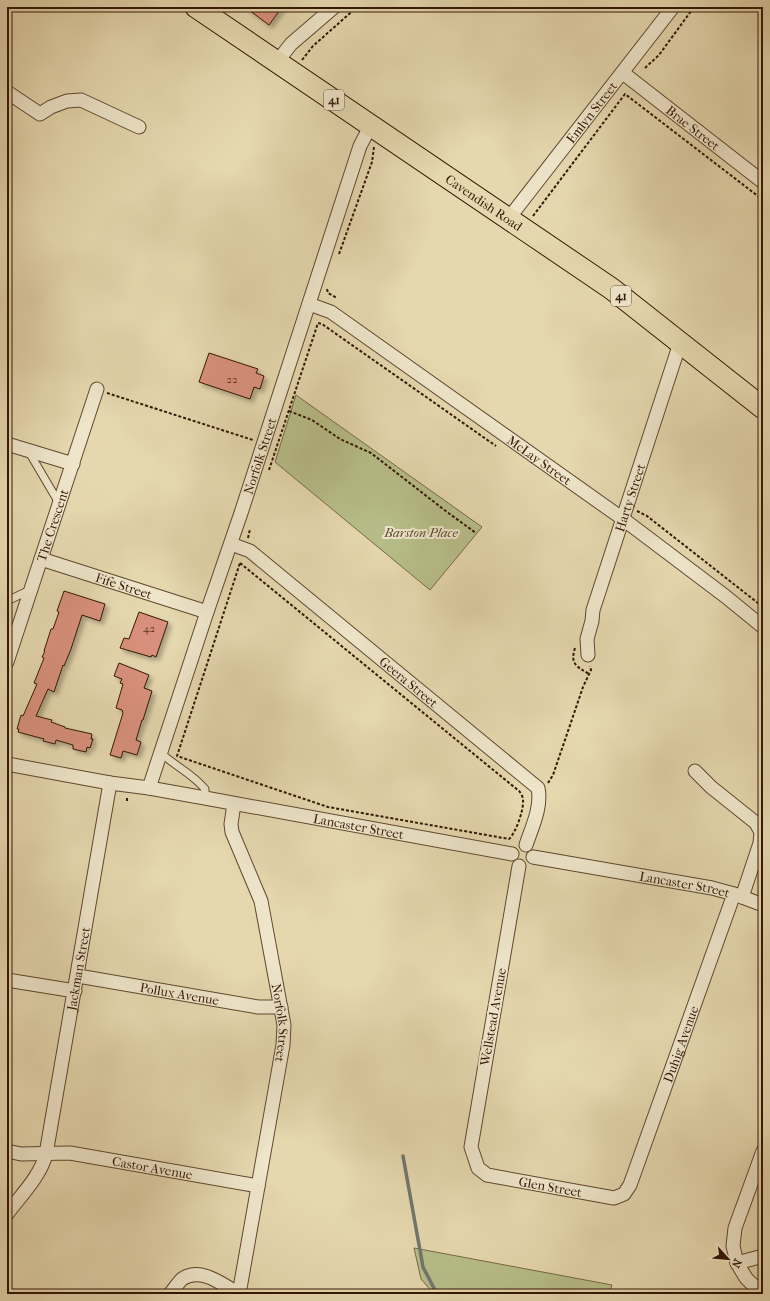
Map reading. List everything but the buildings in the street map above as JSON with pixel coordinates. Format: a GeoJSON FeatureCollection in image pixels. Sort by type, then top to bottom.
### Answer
{"type":"FeatureCollection","features":[{"type":"Feature","properties":{"kind":"main road","name":"Cavendish Road"},"geometry":{"type":"LineString","coordinates":[[196,7],[278,62],[373,135],[509,218],[612,289],[763,408]]}},
{"type":"Feature","properties":{"kind":"street"},"geometry":{"type":"LineString","coordinates":[[278,62],[291,44],[334,7]]}},
{"type":"Feature","properties":{"kind":"street","name":"Emlyn Street"},"geometry":{"type":"LineString","coordinates":[[509,218],[673,7]]}},
{"type":"Feature","properties":{"kind":"street","name":"Brae Street"},"geometry":{"type":"LineString","coordinates":[[623,73],[763,182]]}},
{"type":"Feature","properties":{"kind":"street"},"geometry":{"type":"LineString","coordinates":[[7,92],[40,114],[51,107],[67,101],[82,100],[139,127]]}},
{"type":"Feature","properties":{"kind":"street","name":"Norfolk Street"},"geometry":{"type":"LineString","coordinates":[[149,788],[206,612],[231,544],[360,146],[373,135]]}},
{"type":"Feature","properties":{"kind":"street","name":"McLay Street"},"geometry":{"type":"LineString","coordinates":[[309,304],[331,312],[623,519],[725,596],[763,627]]}},
{"type":"Feature","properties":{"kind":"street","name":"Harty Street"},"geometry":{"type":"LineString","coordinates":[[588,655],[587,639],[592,622],[593,610],[680,343]]}},
{"type":"Feature","properties":{"kind":"street","name":"The Crescent"},"geometry":{"type":"LineString","coordinates":[[7,662],[12,627],[32,590],[97,389]]}},
{"type":"Feature","properties":{"kind":"street"},"geometry":{"type":"LineString","coordinates":[[7,444],[73,464]]}},
{"type":"Feature","properties":{"kind":"street","name":"Geera Street"},"geometry":{"type":"LineString","coordinates":[[231,544],[250,551],[538,788],[540,796]]}},
{"type":"Feature","properties":{"kind":"street","name":"Fife Street"},"geometry":{"type":"LineString","coordinates":[[41,559],[206,612]]}},
{"type":"Feature","properties":{"kind":"street","name":"Lancaster Street"},"geometry":{"type":"LineString","coordinates":[[7,764],[110,783],[149,788],[512,854]]}},
{"type":"Feature","properties":{"kind":"street","name":"Duhig Avenue"},"geometry":{"type":"LineString","coordinates":[[624,1194],[630,1185],[738,895],[760,843],[761,832],[756,823],[711,787],[696,771]]}},
{"type":"Feature","properties":{"kind":"street","name":"Jackman Street"},"geometry":{"type":"LineString","coordinates":[[7,1214],[37,1175],[44,1162],[46,1154],[78,976],[110,783]]}},
{"type":"Feature","properties":{"kind":"street"},"geometry":{"type":"LineString","coordinates":[[526,845],[538,808],[540,796]]}},
{"type":"Feature","properties":{"kind":"street","name":"Norfolk Street"},"geometry":{"type":"LineString","coordinates":[[234,804],[231,824],[232,832],[261,901],[284,1024],[283,1044],[239,1294]]}},
{"type":"Feature","properties":{"kind":"street"},"geometry":{"type":"LineString","coordinates":[[518,845],[526,845],[533,851],[533,857],[530,864],[523,867],[516,865],[512,860],[512,854],[513,850],[518,845]]}},
{"type":"Feature","properties":{"kind":"street","name":"Lancaster Street"},"geometry":{"type":"LineString","coordinates":[[533,857],[712,888],[738,895],[763,905]]}},
{"type":"Feature","properties":{"kind":"street","name":"Wellstead Avenue"},"geometry":{"type":"LineString","coordinates":[[478,1168],[471,1147],[519,866]]}},
{"type":"Feature","properties":{"kind":"street","name":"Pollux Avenue"},"geometry":{"type":"LineString","coordinates":[[78,976],[258,1007],[281,1007]]}},
{"type":"Feature","properties":{"kind":"street"},"geometry":{"type":"LineString","coordinates":[[7,980],[75,991]]}},
{"type":"Feature","properties":{"kind":"street","name":"Castor Avenue"},"geometry":{"type":"LineString","coordinates":[[7,1151],[21,1154],[70,1153],[258,1186]]}},
{"type":"Feature","properties":{"kind":"street"},"geometry":{"type":"LineString","coordinates":[[762,1294],[746,1278],[737,1263],[733,1246],[735,1228],[763,1151]]}},
{"type":"Feature","properties":{"kind":"street","name":"Glen Street"},"geometry":{"type":"LineString","coordinates":[[478,1168],[487,1175],[614,1198],[624,1194]]}},
{"type":"Feature","properties":{"kind":"street"},"geometry":{"type":"LineString","coordinates":[[737,1263],[763,1256]]}},
{"type":"Feature","properties":{"kind":"street"},"geometry":{"type":"LineString","coordinates":[[170,1294],[181,1280],[193,1274],[206,1276],[239,1294]]}},
{"type":"Feature","properties":{"kind":"lane"},"geometry":{"type":"LineString","coordinates":[[28,451],[59,503]]}},
{"type":"Feature","properties":{"kind":"lane"},"geometry":{"type":"LineString","coordinates":[[7,601],[32,590]]}},
{"type":"Feature","properties":{"kind":"lane"},"geometry":{"type":"LineString","coordinates":[[161,752],[170,762],[198,780],[205,789],[205,798]]}},
{"type":"Feature","properties":{"kind":"path"},"geometry":{"type":"LineString","coordinates":[[302,60],[313,46],[357,7]]}},
{"type":"Feature","properties":{"kind":"path"},"geometry":{"type":"LineString","coordinates":[[645,68],[659,55],[694,7]]}},
{"type":"Feature","properties":{"kind":"path"},"geometry":{"type":"LineString","coordinates":[[537,218],[533,215],[625,94],[763,200]]}},
{"type":"Feature","properties":{"kind":"path"},"geometry":{"type":"LineString","coordinates":[[339,254],[372,162],[373,135]]}},
{"type":"Feature","properties":{"kind":"path"},"geometry":{"type":"LineString","coordinates":[[329,282],[327,289],[328,293],[337,298]]}},
{"type":"Feature","properties":{"kind":"path"},"geometry":{"type":"LineString","coordinates":[[269,470],[318,323],[322,324],[502,450]]}},
{"type":"Feature","properties":{"kind":"path"},"geometry":{"type":"LineString","coordinates":[[97,389],[263,443]]}},
{"type":"Feature","properties":{"kind":"path"},"geometry":{"type":"LineString","coordinates":[[289,411],[312,420],[340,439],[371,453],[476,533]]}},
{"type":"Feature","properties":{"kind":"path"},"geometry":{"type":"LineString","coordinates":[[633,509],[647,516],[763,607]]}},
{"type":"Feature","properties":{"kind":"path"},"geometry":{"type":"LineString","coordinates":[[248,538],[252,523]]}},
{"type":"Feature","properties":{"kind":"path"},"geometry":{"type":"LineString","coordinates":[[240,563],[520,790],[523,799],[522,810],[512,836],[509,838],[328,807],[177,756],[240,563]]}},
{"type":"Feature","properties":{"kind":"path"},"geometry":{"type":"LineString","coordinates":[[577,642],[572,656],[573,662],[577,667],[589,674]]}},
{"type":"Feature","properties":{"kind":"path"},"geometry":{"type":"LineString","coordinates":[[540,796],[553,775],[583,687],[591,670],[588,655]]}},
{"type":"Feature","properties":{"kind":"path"},"geometry":{"type":"LineString","coordinates":[[759,1271],[763,1275]]}},
{"type":"Feature","properties":{"kind":"green space","name":"Barston Place"},"geometry":{"type":"Polygon","coordinates":[[[296,395],[482,527],[430,590],[275,462],[296,395]]]}},
{"type":"Feature","properties":{"kind":"green space"},"geometry":{"type":"Polygon","coordinates":[[[414,1248],[612,1285],[609,1294],[434,1294],[421,1279],[414,1248]]]}},
{"type":"Feature","properties":{"kind":"waterway"},"geometry":{"type":"LineString","coordinates":[[403,1156],[423,1267],[437,1294]]}}]}
